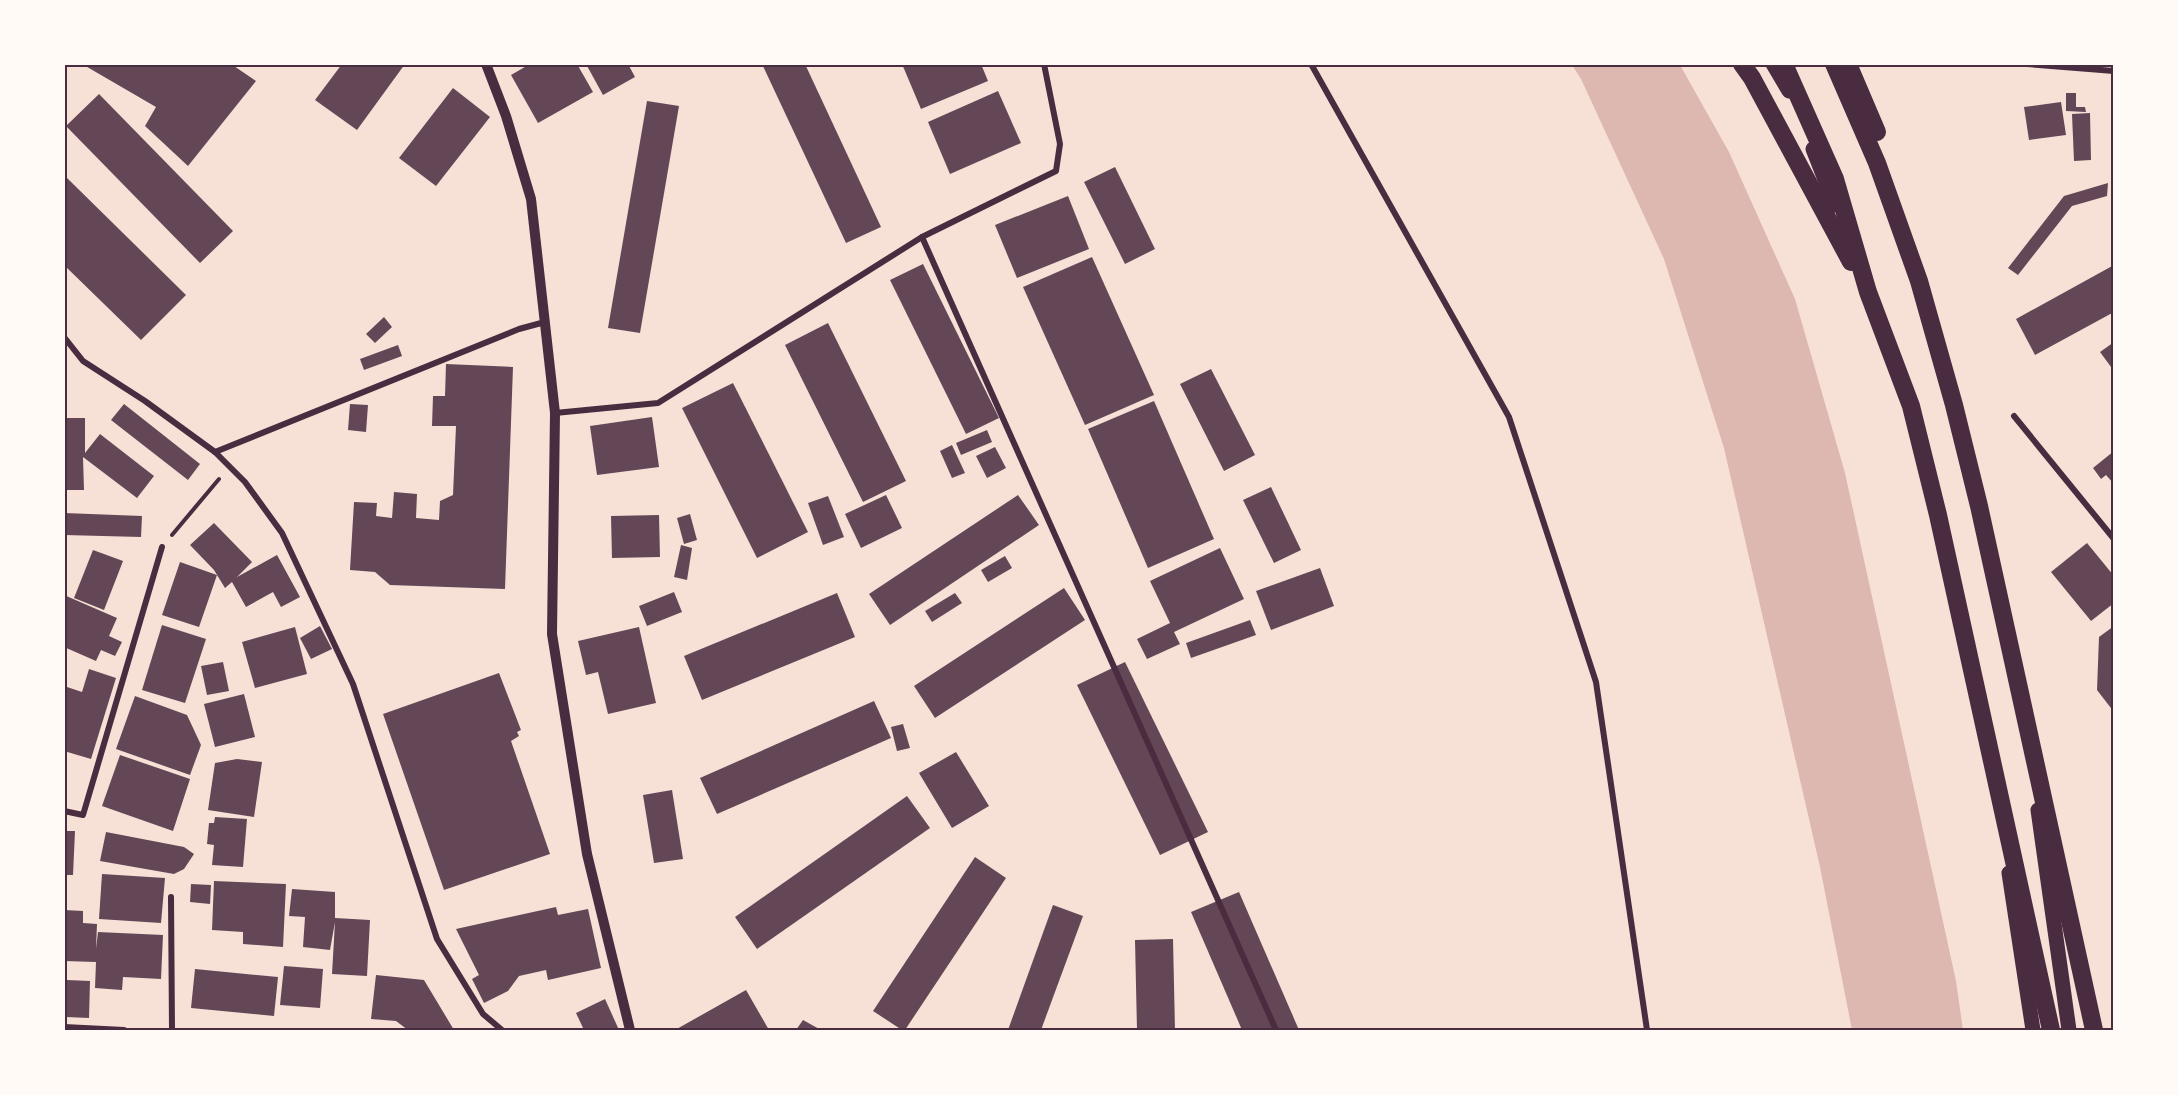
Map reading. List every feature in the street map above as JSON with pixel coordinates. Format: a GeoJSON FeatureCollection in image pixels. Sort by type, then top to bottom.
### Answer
{"type":"FeatureCollection","features":[{"type":"Feature","properties":{"kind":"highway"},"geometry":{"type":"LineString","coordinates":[[1742,64],[1868,292]]}},
{"type":"Feature","properties":{"kind":"highway"},"geometry":{"type":"LineString","coordinates":[[1784,64],[1835,179],[1868,292],[1911,406],[2051,1030]]}},
{"type":"Feature","properties":{"kind":"highway"},"geometry":{"type":"LineString","coordinates":[[1834,64],[1877,163],[1919,281]]}},
{"type":"Feature","properties":{"kind":"highway"},"geometry":{"type":"LineString","coordinates":[[1848,64],[1890,163],[1979,506],[2094,1030]]}},
{"type":"Feature","properties":{"kind":"main road"},"geometry":{"type":"LineString","coordinates":[[1773,64],[1790,92],[1896,355],[1977,669],[2033,1030]]}},
{"type":"Feature","properties":{"kind":"main road"},"geometry":{"type":"LineString","coordinates":[[1834,64],[1881,165],[1929,296],[2013,631],[2069,1030]]}},
{"type":"Feature","properties":{"kind":"street"},"geometry":{"type":"LineString","coordinates":[[486,64],[506,116],[531,199],[555,413],[552,634],[587,854],[630,1030]]}},
{"type":"Feature","properties":{"kind":"street"},"geometry":{"type":"LineString","coordinates":[[555,413],[658,403],[922,237],[1056,171],[1060,144],[1044,64]]}},
{"type":"Feature","properties":{"kind":"street"},"geometry":{"type":"LineString","coordinates":[[1311,64],[1509,417],[1596,682],[1647,1030]]}},
{"type":"Feature","properties":{"kind":"street"},"geometry":{"type":"LineString","coordinates":[[2027,64],[2114,71]]}},
{"type":"Feature","properties":{"kind":"street"},"geometry":{"type":"LineString","coordinates":[[922,237],[1276,1030]]}},
{"type":"Feature","properties":{"kind":"street"},"geometry":{"type":"LineString","coordinates":[[215,452],[519,329],[545,322]]}},
{"type":"Feature","properties":{"kind":"street"},"geometry":{"type":"LineString","coordinates":[[64,337],[83,361],[145,401],[215,452],[244,482],[282,533],[353,684],[437,939],[483,1014],[502,1030]]}},
{"type":"Feature","properties":{"kind":"street"},"geometry":{"type":"LineString","coordinates":[[2014,416],[2114,539]]}},
{"type":"Feature","properties":{"kind":"street"},"geometry":{"type":"LineString","coordinates":[[64,811],[83,815],[162,547]]}},
{"type":"Feature","properties":{"kind":"street"},"geometry":{"type":"LineString","coordinates":[[171,897],[172,1030]]}},
{"type":"Feature","properties":{"kind":"street"},"geometry":{"type":"LineString","coordinates":[[64,1027],[124,1030]]}},
{"type":"Feature","properties":{"kind":"path"},"geometry":{"type":"LineString","coordinates":[[162,547],[229,467]]}},
{"type":"Feature","properties":{"kind":"shaded area"},"geometry":{"type":"Polygon","coordinates":[[[1572,65],[1680,65],[1729,152],[1795,299],[1845,473],[1956,981],[1963,1030],[1852,1030],[1820,867],[1724,448],[1664,259],[1581,79],[1572,65]]]}},
{"type":"Feature","properties":{"kind":"building"},"geometry":{"type":"Polygon","coordinates":[[[82,64],[231,64],[256,81],[188,166],[145,126],[156,107],[82,64]]]}},
{"type":"Feature","properties":{"kind":"building"},"geometry":{"type":"Polygon","coordinates":[[[342,64],[405,64],[357,130],[315,100],[342,64]]]}},
{"type":"Feature","properties":{"kind":"building"},"geometry":{"type":"Polygon","coordinates":[[[530,64],[577,64],[593,92],[538,123],[511,75],[530,64]]]}},
{"type":"Feature","properties":{"kind":"building"},"geometry":{"type":"Polygon","coordinates":[[[586,64],[628,64],[635,77],[603,95],[586,64]]]}},
{"type":"Feature","properties":{"kind":"building"},"geometry":{"type":"Polygon","coordinates":[[[762,64],[805,64],[881,227],[846,243],[762,64]]]}},
{"type":"Feature","properties":{"kind":"building"},"geometry":{"type":"Polygon","coordinates":[[[902,64],[981,64],[988,81],[921,109],[902,64]]]}},
{"type":"Feature","properties":{"kind":"building"},"geometry":{"type":"Polygon","coordinates":[[[453,88],[490,117],[436,186],[399,158],[453,88]]]}},
{"type":"Feature","properties":{"kind":"building"},"geometry":{"type":"Polygon","coordinates":[[[998,91],[1021,143],[950,174],[928,122],[998,91]]]}},
{"type":"Feature","properties":{"kind":"building"},"geometry":{"type":"Polygon","coordinates":[[[2066,93],[2076,93],[2076,107],[2085,107],[2086,112],[2066,111],[2066,93]]]}},
{"type":"Feature","properties":{"kind":"building"},"geometry":{"type":"Polygon","coordinates":[[[99,94],[233,231],[200,263],[66,126],[99,94]]]}},
{"type":"Feature","properties":{"kind":"building"},"geometry":{"type":"Polygon","coordinates":[[[647,101],[679,106],[640,333],[608,328],[647,101]]]}},
{"type":"Feature","properties":{"kind":"building"},"geometry":{"type":"Polygon","coordinates":[[[2061,102],[2066,135],[2029,140],[2024,107],[2061,102]]]}},
{"type":"Feature","properties":{"kind":"building"},"geometry":{"type":"Polygon","coordinates":[[[2090,113],[2091,160],[2074,161],[2072,114],[2090,113]]]}},
{"type":"Feature","properties":{"kind":"building"},"geometry":{"type":"Polygon","coordinates":[[[1115,167],[1155,249],[1125,264],[1084,182],[1115,167]]]}},
{"type":"Feature","properties":{"kind":"building"},"geometry":{"type":"Polygon","coordinates":[[[64,175],[186,295],[141,340],[64,265],[64,175]]]}},
{"type":"Feature","properties":{"kind":"building"},"geometry":{"type":"Polygon","coordinates":[[[2108,183],[2107,196],[2072,206],[2018,275],[2008,268],[2064,196],[2108,183]]]}},
{"type":"Feature","properties":{"kind":"building"},"geometry":{"type":"Polygon","coordinates":[[[1068,196],[1089,249],[1017,278],[995,225],[1068,196]]]}},
{"type":"Feature","properties":{"kind":"building"},"geometry":{"type":"Polygon","coordinates":[[[1092,257],[1154,395],[1085,425],[1023,287],[1092,257]]]}},
{"type":"Feature","properties":{"kind":"building"},"geometry":{"type":"Polygon","coordinates":[[[923,264],[999,418],[966,434],[890,280],[923,264]]]}},
{"type":"Feature","properties":{"kind":"building"},"geometry":{"type":"Polygon","coordinates":[[[2114,265],[2114,312],[2035,355],[2016,319],[2114,265]]]}},
{"type":"Feature","properties":{"kind":"building"},"geometry":{"type":"Polygon","coordinates":[[[384,317],[392,327],[375,343],[366,334],[384,317]]]}},
{"type":"Feature","properties":{"kind":"building"},"geometry":{"type":"Polygon","coordinates":[[[828,323],[906,481],[863,502],[785,345],[828,323]]]}},
{"type":"Feature","properties":{"kind":"building"},"geometry":{"type":"Polygon","coordinates":[[[2114,342],[2114,371],[2100,352],[2114,342]]]}},
{"type":"Feature","properties":{"kind":"building"},"geometry":{"type":"Polygon","coordinates":[[[398,345],[402,356],[364,370],[360,359],[398,345]]]}},
{"type":"Feature","properties":{"kind":"building"},"geometry":{"type":"Polygon","coordinates":[[[446,364],[513,367],[505,589],[390,585],[375,572],[350,570],[354,502],[377,503],[376,516],[392,518],[394,492],[417,494],[416,518],[439,520],[440,501],[453,495],[456,426],[432,426],[433,396],[445,396],[446,364]]]}},
{"type":"Feature","properties":{"kind":"building"},"geometry":{"type":"Polygon","coordinates":[[[1211,369],[1255,455],[1224,471],[1180,384],[1211,369]]]}},
{"type":"Feature","properties":{"kind":"building"},"geometry":{"type":"Polygon","coordinates":[[[733,383],[808,532],[757,558],[682,408],[733,383]]]}},
{"type":"Feature","properties":{"kind":"building"},"geometry":{"type":"Polygon","coordinates":[[[1154,401],[1214,539],[1148,568],[1088,429],[1154,401]]]}},
{"type":"Feature","properties":{"kind":"building"},"geometry":{"type":"Polygon","coordinates":[[[124,404],[200,464],[188,480],[111,420],[124,404]]]}},
{"type":"Feature","properties":{"kind":"building"},"geometry":{"type":"Polygon","coordinates":[[[350,404],[368,405],[366,432],[348,430],[350,404]]]}},
{"type":"Feature","properties":{"kind":"building"},"geometry":{"type":"Polygon","coordinates":[[[652,417],[659,467],[597,475],[590,426],[652,417]]]}},
{"type":"Feature","properties":{"kind":"building"},"geometry":{"type":"Polygon","coordinates":[[[64,418],[85,418],[85,453],[100,434],[154,476],[137,498],[83,457],[84,490],[64,490],[64,418]]]}},
{"type":"Feature","properties":{"kind":"building"},"geometry":{"type":"Polygon","coordinates":[[[987,430],[992,442],[961,455],[956,443],[987,430]]]}},
{"type":"Feature","properties":{"kind":"building"},"geometry":{"type":"Polygon","coordinates":[[[952,445],[965,473],[952,478],[940,451],[952,445]]]}},
{"type":"Feature","properties":{"kind":"building"},"geometry":{"type":"Polygon","coordinates":[[[995,447],[1006,468],[987,478],[976,456],[995,447]]]}},
{"type":"Feature","properties":{"kind":"building"},"geometry":{"type":"Polygon","coordinates":[[[2114,451],[2114,484],[2106,475],[2101,479],[2093,468],[2114,451]]]}},
{"type":"Feature","properties":{"kind":"building"},"geometry":{"type":"Polygon","coordinates":[[[1271,487],[1301,550],[1274,563],[1243,500],[1271,487]]]}},
{"type":"Feature","properties":{"kind":"building"},"geometry":{"type":"Polygon","coordinates":[[[886,495],[902,528],[861,548],[845,514],[886,495]]]}},
{"type":"Feature","properties":{"kind":"building"},"geometry":{"type":"Polygon","coordinates":[[[1018,495],[1039,525],[890,625],[869,594],[1018,495]]]}},
{"type":"Feature","properties":{"kind":"building"},"geometry":{"type":"Polygon","coordinates":[[[828,496],[844,537],[823,545],[808,503],[828,496]]]}},
{"type":"Feature","properties":{"kind":"building"},"geometry":{"type":"Polygon","coordinates":[[[64,513],[142,516],[141,537],[64,535],[64,513]]]}},
{"type":"Feature","properties":{"kind":"building"},"geometry":{"type":"Polygon","coordinates":[[[690,514],[697,540],[684,544],[677,518],[690,514]]]}},
{"type":"Feature","properties":{"kind":"building"},"geometry":{"type":"Polygon","coordinates":[[[659,515],[660,557],[612,558],[611,516],[659,515]]]}},
{"type":"Feature","properties":{"kind":"building"},"geometry":{"type":"Polygon","coordinates":[[[214,523],[252,562],[237,577],[277,555],[300,597],[281,607],[273,592],[246,607],[232,582],[225,588],[214,570],[190,545],[214,523]]]}},
{"type":"Feature","properties":{"kind":"building"},"geometry":{"type":"Polygon","coordinates":[[[2087,543],[2114,576],[2114,603],[2091,621],[2051,572],[2087,543]]]}},
{"type":"Feature","properties":{"kind":"building"},"geometry":{"type":"Polygon","coordinates":[[[681,545],[692,548],[687,580],[674,577],[681,545]]]}},
{"type":"Feature","properties":{"kind":"building"},"geometry":{"type":"Polygon","coordinates":[[[1220,548],[1244,599],[1174,632],[1180,644],[1147,659],[1137,639],[1170,623],[1150,581],[1220,548]]]}},
{"type":"Feature","properties":{"kind":"building"},"geometry":{"type":"Polygon","coordinates":[[[93,550],[123,561],[104,610],[74,598],[93,550]]]}},
{"type":"Feature","properties":{"kind":"building"},"geometry":{"type":"Polygon","coordinates":[[[1005,556],[1012,568],[988,582],[981,570],[1005,556]]]}},
{"type":"Feature","properties":{"kind":"building"},"geometry":{"type":"Polygon","coordinates":[[[180,562],[217,575],[199,627],[162,615],[180,562]]]}},
{"type":"Feature","properties":{"kind":"building"},"geometry":{"type":"Polygon","coordinates":[[[1320,568],[1334,606],[1271,630],[1256,591],[1320,568]]]}},
{"type":"Feature","properties":{"kind":"building"},"geometry":{"type":"Polygon","coordinates":[[[1064,588],[1085,620],[935,718],[914,686],[1064,588]]]}},
{"type":"Feature","properties":{"kind":"building"},"geometry":{"type":"Polygon","coordinates":[[[674,592],[682,612],[647,626],[639,606],[674,592]]]}},
{"type":"Feature","properties":{"kind":"building"},"geometry":{"type":"Polygon","coordinates":[[[837,593],[855,637],[702,700],[684,656],[837,593]]]}},
{"type":"Feature","properties":{"kind":"building"},"geometry":{"type":"Polygon","coordinates":[[[955,593],[962,603],[932,622],[925,611],[955,593]]]}},
{"type":"Feature","properties":{"kind":"building"},"geometry":{"type":"Polygon","coordinates":[[[64,595],[117,618],[109,636],[122,642],[115,656],[101,650],[96,661],[64,647],[64,595]]]}},
{"type":"Feature","properties":{"kind":"building"},"geometry":{"type":"Polygon","coordinates":[[[1250,620],[1256,635],[1191,658],[1186,643],[1250,620]]]}},
{"type":"Feature","properties":{"kind":"building"},"geometry":{"type":"Polygon","coordinates":[[[162,625],[206,639],[185,703],[142,690],[162,625]]]}},
{"type":"Feature","properties":{"kind":"building"},"geometry":{"type":"Polygon","coordinates":[[[320,626],[332,649],[311,659],[300,638],[320,626]]]}},
{"type":"Feature","properties":{"kind":"building"},"geometry":{"type":"Polygon","coordinates":[[[2114,626],[2114,712],[2097,690],[2099,637],[2114,626]]]}},
{"type":"Feature","properties":{"kind":"building"},"geometry":{"type":"Polygon","coordinates":[[[295,627],[307,674],[255,688],[242,642],[295,627]]]}},
{"type":"Feature","properties":{"kind":"building"},"geometry":{"type":"Polygon","coordinates":[[[639,627],[656,703],[608,714],[598,672],[586,675],[578,641],[639,627]]]}},
{"type":"Feature","properties":{"kind":"building"},"geometry":{"type":"Polygon","coordinates":[[[223,662],[229,691],[207,695],[201,666],[223,662]]]}},
{"type":"Feature","properties":{"kind":"building"},"geometry":{"type":"Polygon","coordinates":[[[1125,662],[1208,832],[1160,855],[1077,685],[1125,662]]]}},
{"type":"Feature","properties":{"kind":"building"},"geometry":{"type":"Polygon","coordinates":[[[89,669],[116,678],[91,759],[64,751],[64,686],[82,692],[89,669]]]}},
{"type":"Feature","properties":{"kind":"building"},"geometry":{"type":"Polygon","coordinates":[[[499,673],[521,730],[517,732],[519,736],[511,741],[550,854],[444,890],[383,714],[499,673]]]}},
{"type":"Feature","properties":{"kind":"building"},"geometry":{"type":"Polygon","coordinates":[[[244,694],[255,737],[215,747],[204,704],[244,694]]]}},
{"type":"Feature","properties":{"kind":"building"},"geometry":{"type":"Polygon","coordinates":[[[135,696],[187,715],[201,745],[190,775],[116,749],[135,696]]]}},
{"type":"Feature","properties":{"kind":"building"},"geometry":{"type":"Polygon","coordinates":[[[874,701],[891,738],[717,814],[700,778],[874,701]]]}},
{"type":"Feature","properties":{"kind":"building"},"geometry":{"type":"Polygon","coordinates":[[[903,724],[910,748],[897,751],[891,727],[903,724]]]}},
{"type":"Feature","properties":{"kind":"building"},"geometry":{"type":"Polygon","coordinates":[[[956,752],[989,806],[952,828],[919,773],[956,752]]]}},
{"type":"Feature","properties":{"kind":"building"},"geometry":{"type":"Polygon","coordinates":[[[120,755],[190,779],[173,831],[102,806],[120,755]]]}},
{"type":"Feature","properties":{"kind":"building"},"geometry":{"type":"Polygon","coordinates":[[[237,759],[262,762],[254,817],[208,810],[215,763],[237,759]]]}},
{"type":"Feature","properties":{"kind":"building"},"geometry":{"type":"Polygon","coordinates":[[[672,790],[683,859],[654,863],[643,795],[672,790]]]}},
{"type":"Feature","properties":{"kind":"building"},"geometry":{"type":"Polygon","coordinates":[[[907,796],[930,828],[757,949],[735,917],[907,796]]]}},
{"type":"Feature","properties":{"kind":"building"},"geometry":{"type":"Polygon","coordinates":[[[215,817],[247,819],[243,867],[212,865],[214,845],[207,844],[209,823],[214,823],[215,817]]]}},
{"type":"Feature","properties":{"kind":"building"},"geometry":{"type":"Polygon","coordinates":[[[64,831],[75,831],[73,875],[64,875],[64,831]]]}},
{"type":"Feature","properties":{"kind":"building"},"geometry":{"type":"Polygon","coordinates":[[[106,832],[184,847],[194,854],[184,869],[174,874],[100,861],[106,832]]]}},
{"type":"Feature","properties":{"kind":"building"},"geometry":{"type":"Polygon","coordinates":[[[975,857],[1006,878],[905,1030],[902,1030],[873,1011],[975,857]]]}},
{"type":"Feature","properties":{"kind":"building"},"geometry":{"type":"Polygon","coordinates":[[[102,874],[165,878],[161,923],[99,919],[102,874]]]}},
{"type":"Feature","properties":{"kind":"building"},"geometry":{"type":"Polygon","coordinates":[[[214,881],[286,884],[283,947],[243,944],[243,932],[212,930],[214,881]]]}},
{"type":"Feature","properties":{"kind":"building"},"geometry":{"type":"Polygon","coordinates":[[[191,884],[211,885],[210,904],[190,902],[191,884]]]}},
{"type":"Feature","properties":{"kind":"building"},"geometry":{"type":"Polygon","coordinates":[[[292,889],[335,892],[335,918],[370,920],[367,976],[332,974],[335,922],[330,950],[303,947],[305,917],[289,916],[292,889]]]}},
{"type":"Feature","properties":{"kind":"building"},"geometry":{"type":"Polygon","coordinates":[[[1239,892],[1299,1030],[1242,1030],[1191,912],[1239,892]]]}},
{"type":"Feature","properties":{"kind":"building"},"geometry":{"type":"Polygon","coordinates":[[[1053,905],[1083,916],[1041,1030],[1008,1030],[1053,905]]]}},
{"type":"Feature","properties":{"kind":"building"},"geometry":{"type":"Polygon","coordinates":[[[556,907],[558,915],[588,909],[601,968],[548,980],[546,970],[519,976],[508,991],[484,1003],[472,979],[479,975],[456,929],[556,907]]]}},
{"type":"Feature","properties":{"kind":"building"},"geometry":{"type":"Polygon","coordinates":[[[64,910],[83,911],[83,923],[97,924],[96,949],[98,932],[163,935],[161,979],[123,977],[122,990],[95,988],[96,962],[64,961],[64,910]]]}},
{"type":"Feature","properties":{"kind":"building"},"geometry":{"type":"Polygon","coordinates":[[[1173,939],[1175,1030],[1137,1030],[1135,940],[1173,939]]]}},
{"type":"Feature","properties":{"kind":"building"},"geometry":{"type":"Polygon","coordinates":[[[284,966],[323,969],[320,1008],[280,1005],[284,966]]]}},
{"type":"Feature","properties":{"kind":"building"},"geometry":{"type":"Polygon","coordinates":[[[195,969],[278,977],[274,1016],[191,1008],[195,969]]]}},
{"type":"Feature","properties":{"kind":"building"},"geometry":{"type":"Polygon","coordinates":[[[376,975],[424,980],[454,1030],[408,1030],[396,1021],[371,1019],[376,975]]]}},
{"type":"Feature","properties":{"kind":"building"},"geometry":{"type":"Polygon","coordinates":[[[67,980],[90,981],[89,1018],[66,1017],[67,980]]]}},
{"type":"Feature","properties":{"kind":"building"},"geometry":{"type":"Polygon","coordinates":[[[746,990],[769,1030],[675,1030],[746,990]]]}},
{"type":"Feature","properties":{"kind":"building"},"geometry":{"type":"Polygon","coordinates":[[[605,999],[619,1030],[584,1030],[576,1013],[605,999]]]}},
{"type":"Feature","properties":{"kind":"building"},"geometry":{"type":"Polygon","coordinates":[[[803,1020],[821,1030],[796,1030],[803,1020]]]}}]}
